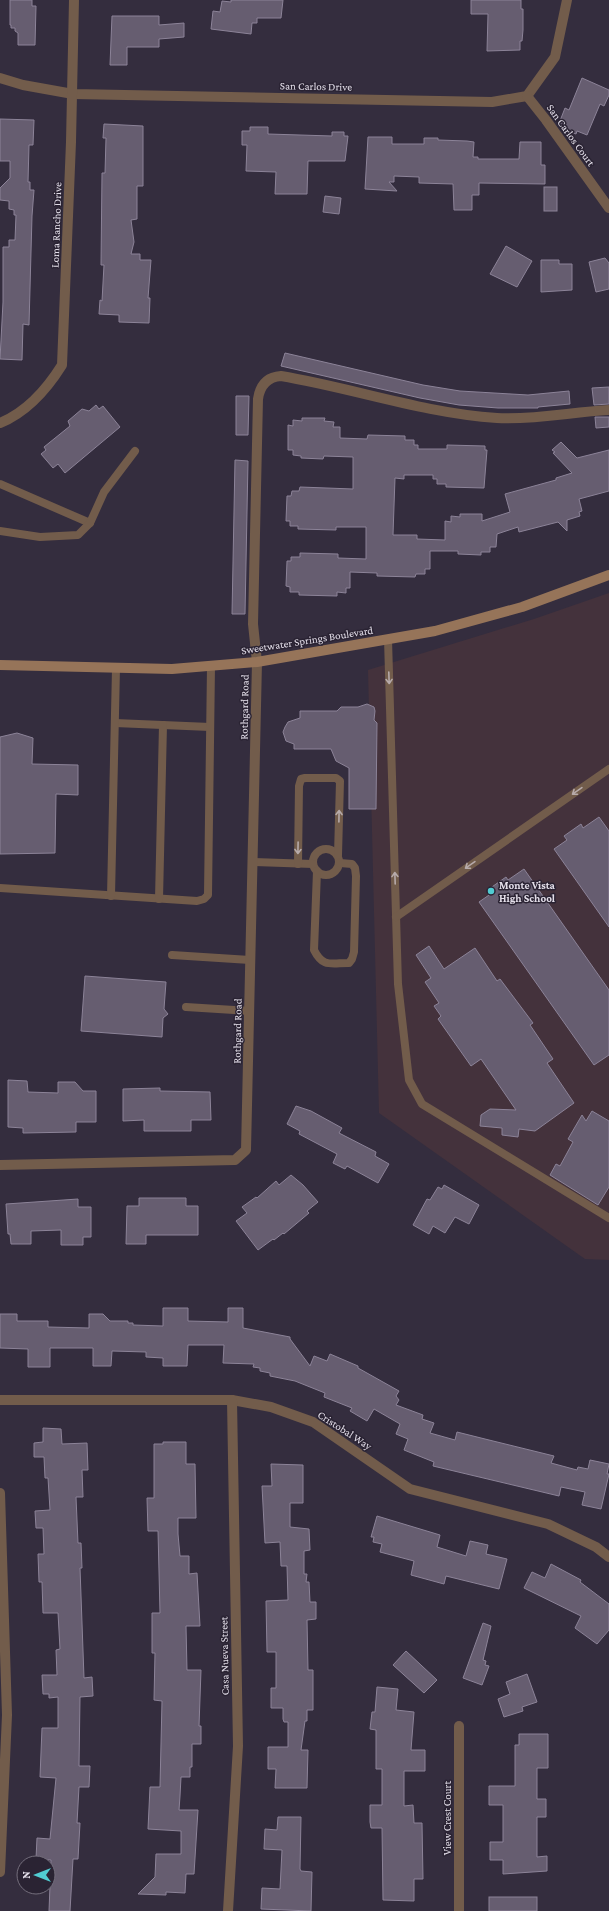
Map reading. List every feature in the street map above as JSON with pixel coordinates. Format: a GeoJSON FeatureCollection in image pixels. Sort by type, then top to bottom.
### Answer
{"type":"FeatureCollection","features":[{"type":"Feature","properties":{"kind":"main road","name":"Sweetwater Springs Boulevard"},"geometry":{"type":"LineString","coordinates":[[0,665],[172,669],[257,662],[435,631],[522,607],[609,576]]}},
{"type":"Feature","properties":{"kind":"street","name":"Loma Rancho Drive"},"geometry":{"type":"LineString","coordinates":[[0,423],[18,413],[31,403],[53,379],[62,365],[73,94],[74,0]]}},
{"type":"Feature","properties":{"kind":"street"},"geometry":{"type":"LineString","coordinates":[[527,96],[555,56],[568,0]]}},
{"type":"Feature","properties":{"kind":"street","name":"San Carlos Drive"},"geometry":{"type":"LineString","coordinates":[[0,78],[23,85],[73,94],[492,102],[527,96]]}},
{"type":"Feature","properties":{"kind":"street","name":"San Carlos Court"},"geometry":{"type":"LineString","coordinates":[[527,96],[609,208]]}},
{"type":"Feature","properties":{"kind":"street","name":"Rothgard Road"},"geometry":{"type":"LineString","coordinates":[[0,1165],[235,1160],[246,1150],[257,662],[253,624],[258,399],[261,386],[270,378],[281,376],[434,410],[497,418],[546,417],[609,410]]}},
{"type":"Feature","properties":{"kind":"street","name":"Cristobal Way"},"geometry":{"type":"LineString","coordinates":[[0,1400],[232,1400],[270,1407],[313,1422],[410,1489],[548,1524],[596,1547],[609,1557]]}},
{"type":"Feature","properties":{"kind":"street","name":"Casa Nueva Street"},"geometry":{"type":"LineString","coordinates":[[228,1911],[238,1746],[232,1400]]}},
{"type":"Feature","properties":{"kind":"street"},"geometry":{"type":"LineString","coordinates":[[0,1494],[7,1715],[0,1872]]}},
{"type":"Feature","properties":{"kind":"street","name":"View Crest Court"},"geometry":{"type":"LineString","coordinates":[[459,1726],[459,1911]]}},
{"type":"Feature","properties":{"kind":"lane"},"geometry":{"type":"LineString","coordinates":[[0,531],[40,537],[78,535],[90,523],[104,492],[135,451]]}},
{"type":"Feature","properties":{"kind":"lane"},"geometry":{"type":"LineString","coordinates":[[0,484],[90,523]]}},
{"type":"Feature","properties":{"kind":"lane"},"geometry":{"type":"LineString","coordinates":[[388,639],[398,984],[409,1080],[422,1104],[609,1218]]}},
{"type":"Feature","properties":{"kind":"lane"},"geometry":{"type":"LineString","coordinates":[[0,888],[197,901],[204,899],[208,895],[211,666]]}},
{"type":"Feature","properties":{"kind":"lane"},"geometry":{"type":"LineString","coordinates":[[111,896],[116,668]]}},
{"type":"Feature","properties":{"kind":"lane"},"geometry":{"type":"LineString","coordinates":[[115,723],[210,726]]}},
{"type":"Feature","properties":{"kind":"lane"},"geometry":{"type":"LineString","coordinates":[[159,899],[163,725]]}},
{"type":"Feature","properties":{"kind":"lane"},"geometry":{"type":"LineString","coordinates":[[396,917],[609,769]]}},
{"type":"Feature","properties":{"kind":"lane"},"geometry":{"type":"LineString","coordinates":[[252,862],[298,864],[315,868],[323,875],[331,874],[337,870],[339,859],[340,781],[336,778],[301,779],[299,786],[298,864]]}},
{"type":"Feature","properties":{"kind":"lane"},"geometry":{"type":"LineString","coordinates":[[325,848],[333,850],[339,859],[352,864],[355,868],[354,952],[349,963],[323,963],[319,960],[314,950],[315,868],[314,857],[318,851],[325,848]]}},
{"type":"Feature","properties":{"kind":"lane"},"geometry":{"type":"LineString","coordinates":[[172,954],[250,960]]}},
{"type":"Feature","properties":{"kind":"lane"},"geometry":{"type":"LineString","coordinates":[[186,1007],[250,1011]]}},
{"type":"Feature","properties":{"kind":"shaded area","name":"Monte Vista High School"},"geometry":{"type":"Polygon","coordinates":[[[609,593],[609,1260],[585,1259],[379,1113],[368,670],[534,619],[609,593]]]}},
{"type":"Feature","properties":{"kind":"building"},"geometry":{"type":"Polygon","coordinates":[[[10,0],[32,0],[32,6],[36,6],[35,45],[18,45],[18,33],[15,31],[15,28],[11,28],[10,25],[10,0]]]}},
{"type":"Feature","properties":{"kind":"building"},"geometry":{"type":"Polygon","coordinates":[[[231,0],[283,0],[281,18],[257,18],[257,23],[252,23],[251,34],[211,29],[213,11],[220,12],[222,1],[231,2],[231,0]]]}},
{"type":"Feature","properties":{"kind":"building"},"geometry":{"type":"Polygon","coordinates":[[[471,0],[521,0],[521,9],[523,9],[523,30],[522,41],[520,41],[520,50],[487,51],[488,14],[471,14],[471,0]]]}},
{"type":"Feature","properties":{"kind":"building"},"geometry":{"type":"Polygon","coordinates":[[[112,16],[159,16],[159,25],[184,23],[184,37],[159,39],[159,47],[127,47],[127,65],[110,65],[112,16]]]}},
{"type":"Feature","properties":{"kind":"building"},"geometry":{"type":"Polygon","coordinates":[[[582,78],[609,90],[609,95],[604,106],[600,104],[587,135],[577,131],[576,134],[558,126],[565,108],[569,110],[582,78]]]}},
{"type":"Feature","properties":{"kind":"building"},"geometry":{"type":"Polygon","coordinates":[[[0,119],[34,120],[33,145],[29,145],[28,182],[30,182],[30,190],[34,190],[29,325],[23,324],[22,360],[0,359],[3,302],[3,247],[9,247],[9,240],[15,240],[16,215],[14,215],[14,210],[9,209],[9,201],[0,200],[0,188],[10,178],[10,161],[0,161],[0,119]]]}},
{"type":"Feature","properties":{"kind":"building"},"geometry":{"type":"Polygon","coordinates":[[[104,124],[143,126],[143,186],[137,186],[137,219],[131,220],[134,242],[131,254],[140,254],[140,260],[151,260],[148,298],[150,298],[149,323],[119,322],[119,315],[99,314],[100,300],[102,301],[104,265],[101,265],[102,173],[105,173],[106,138],[103,138],[104,124]]]}},
{"type":"Feature","properties":{"kind":"building"},"geometry":{"type":"Polygon","coordinates":[[[250,127],[268,127],[268,134],[332,136],[332,132],[344,132],[344,136],[348,136],[345,161],[308,161],[307,194],[275,194],[276,172],[246,171],[247,145],[242,145],[242,131],[250,131],[250,127]]]}},
{"type":"Feature","properties":{"kind":"building"},"geometry":{"type":"Polygon","coordinates":[[[368,137],[392,137],[392,144],[424,144],[424,138],[474,142],[473,157],[478,157],[478,159],[519,159],[520,142],[541,142],[541,165],[545,165],[545,184],[479,183],[479,195],[472,195],[472,210],[454,210],[453,184],[419,183],[419,177],[394,176],[394,182],[389,182],[397,191],[365,189],[368,137]]]}},
{"type":"Feature","properties":{"kind":"building"},"geometry":{"type":"Polygon","coordinates":[[[544,187],[557,187],[557,211],[544,211],[544,187]]]}},
{"type":"Feature","properties":{"kind":"building"},"geometry":{"type":"Polygon","coordinates":[[[325,196],[341,198],[339,214],[323,212],[325,196]]]}},
{"type":"Feature","properties":{"kind":"building"},"geometry":{"type":"Polygon","coordinates":[[[506,246],[532,261],[517,287],[490,274],[506,246]]]}},
{"type":"Feature","properties":{"kind":"building"},"geometry":{"type":"Polygon","coordinates":[[[605,258],[609,263],[609,289],[596,292],[589,262],[605,258]]]}},
{"type":"Feature","properties":{"kind":"building"},"geometry":{"type":"Polygon","coordinates":[[[541,260],[559,260],[559,264],[572,264],[572,290],[541,292],[541,260]]]}},
{"type":"Feature","properties":{"kind":"building"},"geometry":{"type":"Polygon","coordinates":[[[285,353],[423,385],[460,391],[528,395],[569,391],[570,404],[538,408],[498,408],[459,405],[420,398],[281,366],[285,353]]]}},
{"type":"Feature","properties":{"kind":"building"},"geometry":{"type":"Polygon","coordinates":[[[609,387],[609,404],[594,405],[592,388],[609,387]]]}},
{"type":"Feature","properties":{"kind":"building"},"geometry":{"type":"Polygon","coordinates":[[[236,396],[249,396],[248,435],[236,435],[236,396]]]}},
{"type":"Feature","properties":{"kind":"building"},"geometry":{"type":"Polygon","coordinates":[[[96,405],[99,409],[103,406],[120,427],[65,473],[58,464],[53,468],[41,454],[46,450],[44,447],[70,426],[68,421],[82,409],[89,411],[96,405]]]}},
{"type":"Feature","properties":{"kind":"building"},"geometry":{"type":"Polygon","coordinates":[[[595,417],[609,417],[609,427],[596,428],[595,417]]]}},
{"type":"Feature","properties":{"kind":"building"},"geometry":{"type":"Polygon","coordinates":[[[302,418],[325,418],[324,421],[334,422],[333,427],[340,427],[340,438],[367,439],[368,435],[405,436],[405,440],[414,440],[414,445],[418,445],[418,449],[447,449],[447,445],[485,446],[485,450],[487,450],[484,488],[446,487],[446,484],[437,484],[437,479],[433,479],[433,475],[404,475],[404,479],[395,478],[393,535],[417,535],[417,539],[445,540],[445,521],[451,522],[451,516],[460,517],[460,514],[482,514],[482,521],[510,512],[505,494],[556,480],[556,478],[572,473],[553,453],[555,452],[552,450],[561,442],[577,458],[609,450],[609,491],[579,499],[582,511],[579,512],[580,516],[567,520],[567,531],[558,522],[519,532],[518,527],[497,534],[496,547],[490,547],[490,552],[481,552],[481,555],[458,554],[458,551],[430,551],[430,569],[425,569],[425,574],[416,574],[415,577],[377,576],[377,573],[350,572],[350,588],[346,588],[346,593],[337,592],[337,596],[299,595],[299,592],[290,592],[290,587],[286,586],[287,561],[291,561],[291,557],[300,557],[300,553],[338,554],[338,558],[366,559],[366,527],[336,527],[336,530],[298,529],[298,526],[290,526],[290,521],[286,521],[287,496],[291,496],[292,491],[299,491],[300,487],[353,489],[353,457],[324,456],[323,459],[301,458],[301,456],[293,455],[293,450],[288,450],[288,425],[293,426],[293,420],[302,421],[302,418]]]}},
{"type":"Feature","properties":{"kind":"building"},"geometry":{"type":"Polygon","coordinates":[[[235,460],[248,461],[245,614],[232,614],[235,460]]]}},
{"type":"Feature","properties":{"kind":"building"},"geometry":{"type":"Polygon","coordinates":[[[367,704],[374,707],[374,720],[377,723],[376,809],[349,809],[349,768],[336,761],[331,749],[294,749],[294,744],[286,741],[283,732],[288,722],[300,718],[300,711],[337,711],[341,707],[358,707],[367,704]]]}},
{"type":"Feature","properties":{"kind":"building"},"geometry":{"type":"Polygon","coordinates":[[[17,733],[33,738],[32,764],[78,765],[78,795],[56,794],[55,853],[0,854],[0,737],[17,733]]]}},
{"type":"Feature","properties":{"kind":"building"},"geometry":{"type":"Polygon","coordinates":[[[599,817],[609,831],[609,927],[554,849],[567,840],[564,836],[581,824],[583,828],[599,817]]]}},
{"type":"Feature","properties":{"kind":"building"},"geometry":{"type":"Polygon","coordinates":[[[524,869],[609,990],[609,1055],[594,1065],[479,902],[492,893],[489,889],[506,877],[508,880],[524,869]]]}},
{"type":"Feature","properties":{"kind":"building"},"geometry":{"type":"Polygon","coordinates":[[[429,946],[444,969],[475,948],[497,981],[500,979],[533,1023],[530,1025],[553,1059],[547,1063],[574,1103],[535,1131],[519,1129],[518,1137],[502,1135],[502,1128],[480,1126],[481,1115],[490,1109],[516,1110],[481,1059],[471,1066],[438,1019],[441,1016],[434,1006],[439,1003],[425,982],[431,978],[416,955],[429,946]]]}},
{"type":"Feature","properties":{"kind":"building"},"geometry":{"type":"Polygon","coordinates":[[[85,976],[166,982],[164,1009],[168,1014],[163,1018],[162,1037],[81,1031],[85,976]]]}},
{"type":"Feature","properties":{"kind":"building"},"geometry":{"type":"Polygon","coordinates":[[[8,1080],[27,1081],[28,1092],[58,1093],[58,1082],[75,1082],[83,1091],[96,1091],[96,1122],[76,1122],[76,1132],[23,1133],[23,1128],[8,1127],[8,1080]]]}},
{"type":"Feature","properties":{"kind":"building"},"geometry":{"type":"Polygon","coordinates":[[[160,1088],[160,1091],[210,1092],[211,1120],[191,1120],[191,1131],[144,1131],[144,1120],[123,1121],[123,1089],[160,1088]]]}},
{"type":"Feature","properties":{"kind":"building"},"geometry":{"type":"Polygon","coordinates":[[[296,1106],[311,1111],[342,1128],[339,1133],[376,1152],[375,1156],[389,1164],[378,1183],[347,1166],[345,1169],[333,1163],[337,1154],[299,1134],[300,1131],[287,1124],[296,1106]]]}},
{"type":"Feature","properties":{"kind":"building"},"geometry":{"type":"Polygon","coordinates":[[[592,1111],[609,1121],[609,1187],[598,1205],[550,1175],[556,1164],[560,1166],[573,1142],[568,1139],[582,1115],[586,1121],[592,1111]]]}},
{"type":"Feature","properties":{"kind":"building"},"geometry":{"type":"Polygon","coordinates":[[[291,1175],[303,1185],[318,1202],[307,1211],[309,1213],[284,1234],[283,1233],[274,1240],[273,1239],[258,1250],[236,1221],[247,1213],[242,1207],[256,1197],[257,1198],[276,1181],[279,1185],[291,1175]]]}},
{"type":"Feature","properties":{"kind":"building"},"geometry":{"type":"Polygon","coordinates":[[[444,1185],[479,1205],[469,1224],[455,1217],[445,1233],[433,1226],[429,1234],[413,1225],[427,1199],[430,1200],[438,1187],[442,1189],[444,1185]]]}},
{"type":"Feature","properties":{"kind":"building"},"geometry":{"type":"Polygon","coordinates":[[[139,1198],[186,1198],[186,1206],[198,1206],[198,1235],[146,1235],[146,1244],[126,1244],[127,1206],[139,1206],[139,1198]]]}},
{"type":"Feature","properties":{"kind":"building"},"geometry":{"type":"Polygon","coordinates":[[[78,1199],[78,1207],[91,1207],[91,1237],[83,1237],[83,1245],[61,1245],[61,1230],[31,1231],[31,1244],[11,1244],[10,1234],[8,1234],[6,1204],[78,1199]]]}},
{"type":"Feature","properties":{"kind":"building"},"geometry":{"type":"Polygon","coordinates":[[[163,1308],[188,1308],[188,1321],[228,1322],[228,1308],[243,1308],[243,1328],[290,1337],[310,1366],[314,1356],[327,1361],[330,1354],[358,1366],[358,1368],[399,1391],[396,1396],[399,1400],[396,1405],[423,1415],[422,1419],[434,1423],[430,1433],[455,1440],[457,1432],[554,1456],[551,1463],[577,1470],[578,1467],[588,1469],[590,1460],[609,1464],[607,1474],[609,1474],[601,1509],[582,1505],[585,1492],[561,1487],[559,1496],[433,1466],[434,1462],[404,1450],[408,1439],[396,1434],[400,1424],[374,1409],[367,1421],[350,1411],[352,1408],[324,1397],[325,1393],[295,1381],[270,1376],[270,1373],[260,1371],[260,1368],[253,1367],[254,1364],[223,1363],[224,1345],[188,1345],[187,1366],[163,1366],[163,1358],[146,1357],[146,1352],[112,1351],[111,1366],[93,1366],[93,1348],[50,1348],[50,1367],[28,1367],[28,1349],[0,1348],[0,1314],[17,1314],[17,1321],[48,1321],[48,1327],[89,1328],[89,1314],[103,1314],[110,1321],[128,1321],[128,1323],[133,1323],[133,1325],[163,1326],[163,1308]]]}},
{"type":"Feature","properties":{"kind":"building"},"geometry":{"type":"Polygon","coordinates":[[[43,1428],[61,1429],[62,1444],[87,1443],[88,1470],[82,1470],[83,1497],[76,1497],[78,1543],[81,1543],[82,1568],[80,1568],[84,1678],[92,1677],[93,1696],[80,1697],[79,1766],[90,1766],[89,1787],[79,1787],[77,1823],[80,1823],[78,1859],[73,1859],[70,1911],[49,1911],[50,1895],[56,1895],[56,1855],[36,1855],[37,1838],[50,1839],[56,1778],[40,1777],[42,1728],[58,1728],[58,1697],[49,1698],[49,1694],[43,1694],[42,1675],[57,1675],[56,1650],[60,1649],[58,1613],[43,1613],[42,1582],[39,1582],[38,1554],[44,1554],[43,1528],[36,1528],[35,1511],[50,1510],[48,1478],[45,1478],[44,1457],[34,1457],[34,1443],[43,1442],[43,1428]]]}},
{"type":"Feature","properties":{"kind":"building"},"geometry":{"type":"Polygon","coordinates":[[[163,1442],[186,1442],[186,1464],[195,1464],[196,1518],[178,1518],[178,1534],[180,1556],[189,1556],[189,1574],[197,1573],[200,1626],[186,1626],[187,1670],[201,1670],[199,1726],[201,1726],[201,1744],[192,1744],[192,1767],[190,1767],[190,1777],[181,1777],[179,1810],[198,1810],[194,1874],[186,1874],[185,1893],[166,1892],[166,1895],[138,1894],[155,1877],[156,1854],[181,1854],[181,1831],[148,1829],[150,1787],[160,1787],[162,1701],[154,1700],[155,1653],[152,1653],[152,1613],[160,1613],[158,1531],[148,1531],[147,1498],[154,1498],[154,1444],[163,1444],[163,1442]]]}},
{"type":"Feature","properties":{"kind":"building"},"geometry":{"type":"Polygon","coordinates":[[[271,1464],[303,1465],[303,1503],[290,1503],[290,1527],[309,1529],[310,1550],[304,1551],[304,1574],[307,1574],[306,1582],[309,1582],[310,1602],[316,1602],[316,1619],[307,1620],[308,1670],[313,1670],[313,1710],[307,1710],[307,1721],[305,1721],[301,1750],[308,1750],[307,1788],[275,1788],[276,1769],[268,1769],[268,1747],[288,1747],[288,1722],[284,1722],[283,1708],[271,1708],[271,1688],[276,1688],[276,1652],[267,1652],[266,1601],[288,1600],[287,1566],[281,1566],[280,1542],[265,1543],[262,1486],[272,1486],[271,1464]]]}},
{"type":"Feature","properties":{"kind":"building"},"geometry":{"type":"Polygon","coordinates":[[[377,1516],[440,1535],[437,1547],[466,1556],[470,1541],[488,1545],[486,1554],[507,1559],[499,1589],[446,1576],[444,1584],[411,1575],[414,1561],[380,1552],[382,1544],[373,1542],[374,1537],[371,1537],[377,1516]]]}},
{"type":"Feature","properties":{"kind":"building"},"geometry":{"type":"Polygon","coordinates":[[[551,1564],[581,1580],[580,1582],[609,1604],[609,1630],[597,1644],[575,1628],[581,1616],[524,1588],[532,1572],[545,1578],[551,1564]]]}},
{"type":"Feature","properties":{"kind":"building"},"geometry":{"type":"Polygon","coordinates":[[[483,1623],[491,1626],[483,1660],[486,1661],[485,1665],[489,1666],[482,1685],[463,1678],[483,1623]]]}},
{"type":"Feature","properties":{"kind":"building"},"geometry":{"type":"Polygon","coordinates":[[[406,1651],[437,1680],[424,1693],[393,1665],[406,1651]]]}},
{"type":"Feature","properties":{"kind":"building"},"geometry":{"type":"Polygon","coordinates":[[[527,1674],[537,1702],[522,1707],[523,1711],[504,1717],[498,1699],[510,1694],[506,1682],[527,1674]]]}},
{"type":"Feature","properties":{"kind":"building"},"geometry":{"type":"Polygon","coordinates":[[[377,1687],[398,1689],[396,1710],[414,1712],[411,1750],[425,1750],[425,1771],[404,1771],[404,1806],[413,1805],[414,1823],[422,1823],[423,1879],[414,1879],[414,1901],[383,1900],[382,1828],[371,1828],[370,1822],[370,1805],[382,1805],[382,1769],[376,1769],[376,1730],[370,1729],[372,1712],[375,1712],[377,1687]]]}},
{"type":"Feature","properties":{"kind":"building"},"geometry":{"type":"Polygon","coordinates":[[[519,1734],[548,1734],[548,1768],[537,1768],[537,1799],[546,1799],[546,1817],[537,1817],[537,1857],[547,1856],[547,1871],[503,1874],[503,1860],[490,1860],[490,1842],[503,1842],[503,1805],[489,1805],[489,1786],[515,1786],[515,1745],[519,1745],[519,1734]]]}},
{"type":"Feature","properties":{"kind":"building"},"geometry":{"type":"Polygon","coordinates":[[[278,1817],[301,1817],[300,1869],[301,1871],[312,1872],[311,1911],[261,1909],[262,1888],[280,1889],[282,1850],[264,1849],[265,1829],[277,1830],[278,1817]]]}},
{"type":"Feature","properties":{"kind":"building"},"geometry":{"type":"Polygon","coordinates":[[[489,1897],[537,1897],[537,1911],[489,1911],[489,1897]]]}},
{"type":"Feature","properties":{"kind":"place","name":"Monte Vista High School"},"geometry":{"type":"Point","coordinates":[491,891]}}]}
